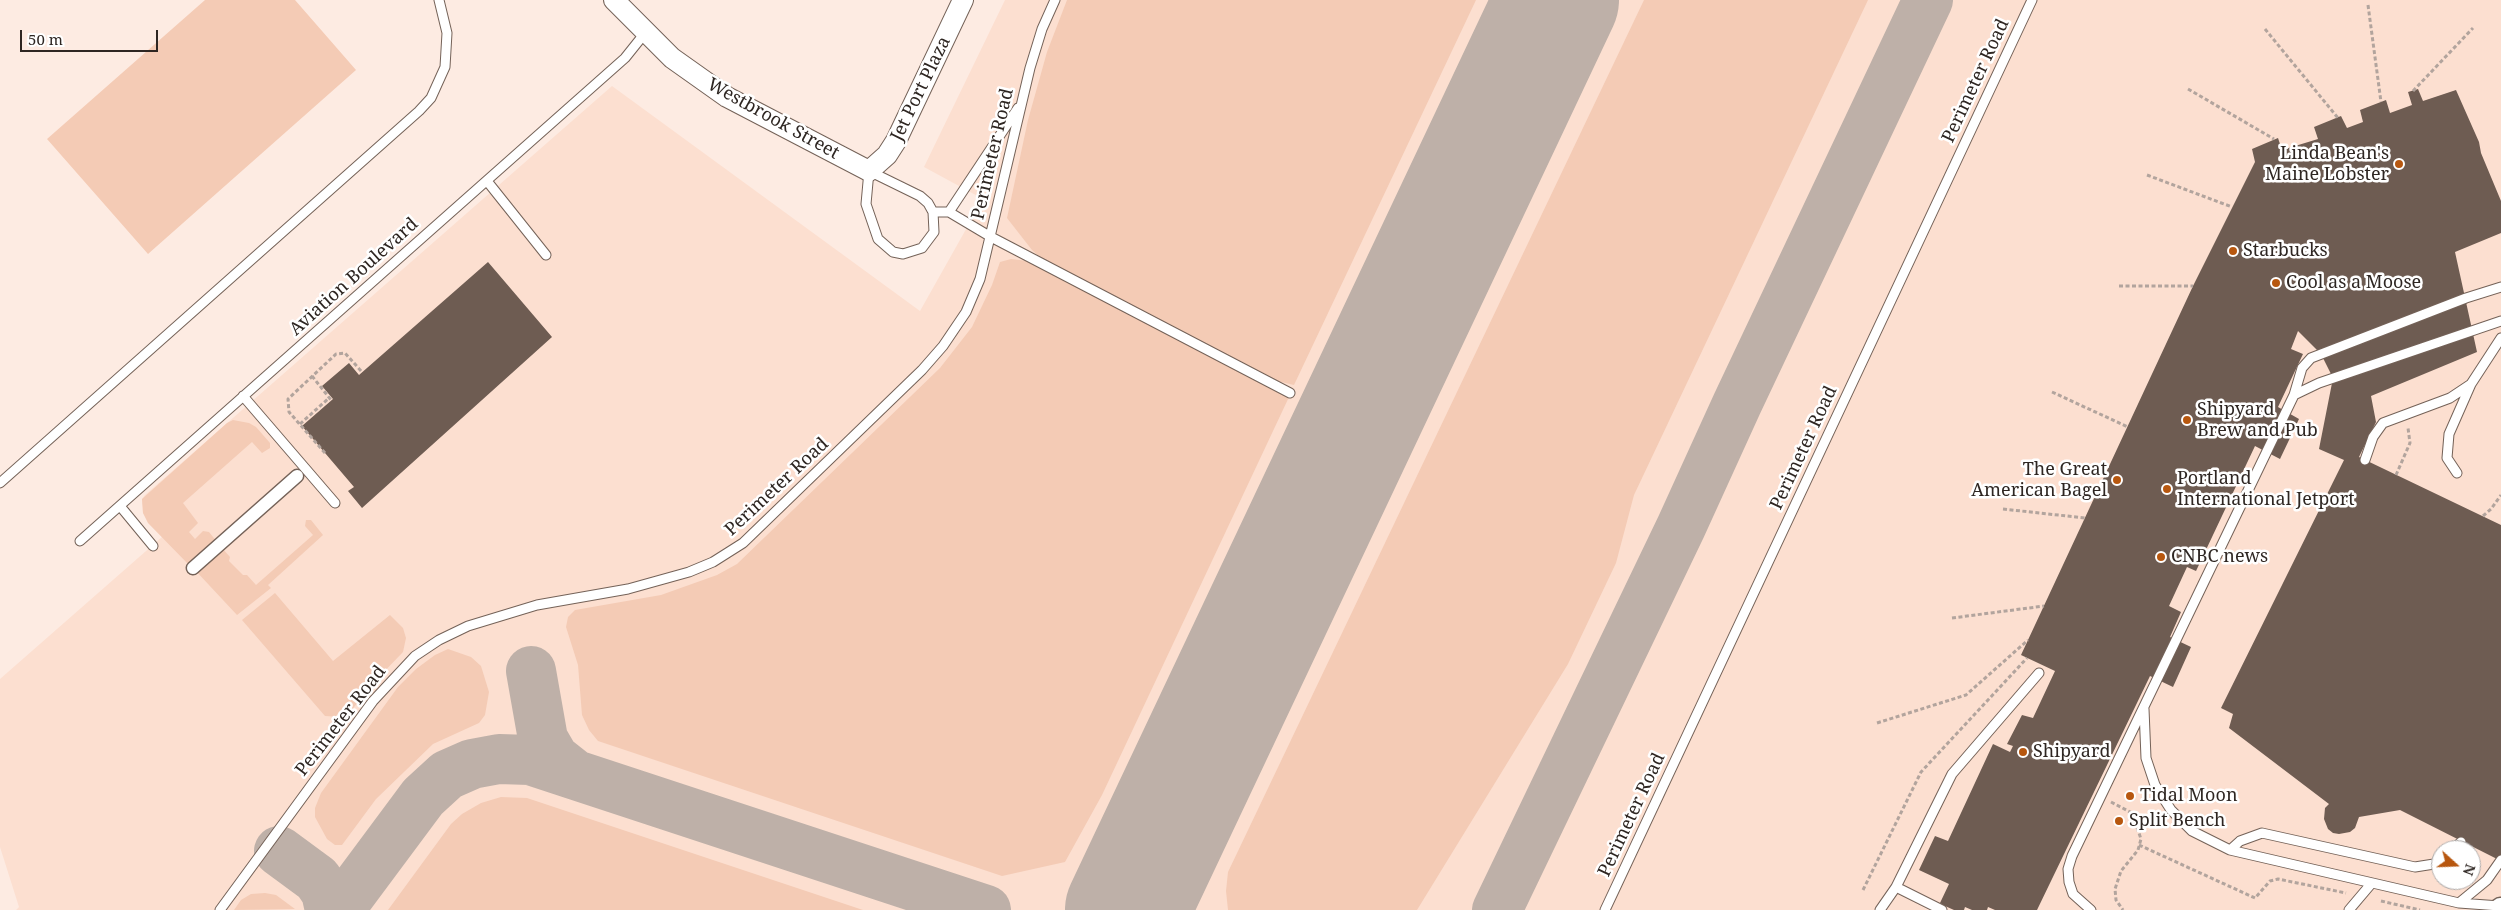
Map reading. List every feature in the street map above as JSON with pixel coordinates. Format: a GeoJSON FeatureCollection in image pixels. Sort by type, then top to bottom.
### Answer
{"type":"FeatureCollection","features":[{"type":"Feature","properties":{"kind":"street","name":"Westbrook Street"},"geometry":{"type":"LineString","coordinates":[[614,0],[672,58],[727,97],[870,171]]}},
{"type":"Feature","properties":{"kind":"street","name":"Jet Port Plaza"},"geometry":{"type":"LineString","coordinates":[[870,171],[887,155],[896,141],[963,0]]}},
{"type":"Feature","properties":{"kind":"street"},"geometry":{"type":"LineString","coordinates":[[193,568],[298,476]]}},
{"type":"Feature","properties":{"kind":"lane"},"geometry":{"type":"LineString","coordinates":[[0,483],[419,111],[431,98],[445,67],[447,33],[439,0]]}},
{"type":"Feature","properties":{"kind":"lane","name":"Perimeter Road"},"geometry":{"type":"LineString","coordinates":[[220,910],[373,701],[393,677],[423,651],[439,640],[468,626],[537,605],[628,589],[689,572],[714,562],[743,543],[891,401],[943,346],[966,312],[980,279],[1021,103],[1042,29],[1055,0]]}},
{"type":"Feature","properties":{"kind":"lane","name":"Perimeter Road"},"geometry":{"type":"LineString","coordinates":[[1605,910],[2032,0]]}},
{"type":"Feature","properties":{"kind":"lane","name":"Aviation Boulevard"},"geometry":{"type":"LineString","coordinates":[[80,541],[625,58],[645,33]]}},
{"type":"Feature","properties":{"kind":"lane"},"geometry":{"type":"LineString","coordinates":[[949,212],[1021,103]]}},
{"type":"Feature","properties":{"kind":"lane"},"geometry":{"type":"LineString","coordinates":[[870,171],[920,196],[928,203],[933,212],[934,232],[922,248],[903,254],[884,246],[878,239],[866,204],[870,171]]}},
{"type":"Feature","properties":{"kind":"lane"},"geometry":{"type":"LineString","coordinates":[[487,181],[546,255]]}},
{"type":"Feature","properties":{"kind":"lane"},"geometry":{"type":"LineString","coordinates":[[933,212],[949,212],[991,237],[1290,393]]}},
{"type":"Feature","properties":{"kind":"lane"},"geometry":{"type":"LineString","coordinates":[[2091,910],[2073,894],[2068,882],[2068,869],[2072,856],[2294,395],[2302,368],[2311,358],[2466,298],[2501,287]]}},
{"type":"Feature","properties":{"kind":"lane"},"geometry":{"type":"LineString","coordinates":[[2294,395],[2319,383],[2501,322]]}},
{"type":"Feature","properties":{"kind":"lane"},"geometry":{"type":"LineString","coordinates":[[2457,474],[2447,458],[2449,434],[2471,384],[2501,338]]}},
{"type":"Feature","properties":{"kind":"lane"},"geometry":{"type":"LineString","coordinates":[[2365,460],[2373,436],[2383,423],[2450,398],[2471,384]]}},
{"type":"Feature","properties":{"kind":"lane"},"geometry":{"type":"LineString","coordinates":[[243,396],[335,503]]}},
{"type":"Feature","properties":{"kind":"lane"},"geometry":{"type":"LineString","coordinates":[[120,506],[153,546]]}},
{"type":"Feature","properties":{"kind":"lane"},"geometry":{"type":"LineString","coordinates":[[1880,910],[1896,887],[1952,774],[2039,673]]}},
{"type":"Feature","properties":{"kind":"lane"},"geometry":{"type":"LineString","coordinates":[[2144,707],[2146,758],[2155,785],[2171,810],[2192,831],[2230,850],[2459,903],[2501,906]]}},
{"type":"Feature","properties":{"kind":"lane"},"geometry":{"type":"LineString","coordinates":[[2230,850],[2240,841],[2262,833],[2416,867],[2431,864]]}},
{"type":"Feature","properties":{"kind":"lane"},"geometry":{"type":"LineString","coordinates":[[2459,903],[2486,880],[2501,860]]}},
{"type":"Feature","properties":{"kind":"lane"},"geometry":{"type":"LineString","coordinates":[[2349,910],[2371,884]]}},
{"type":"Feature","properties":{"kind":"lane"},"geometry":{"type":"LineString","coordinates":[[1896,887],[1942,910]]}},
{"type":"Feature","properties":{"kind":"path"},"geometry":{"type":"LineString","coordinates":[[2368,6],[2381,102]]}},
{"type":"Feature","properties":{"kind":"path"},"geometry":{"type":"LineString","coordinates":[[2413,91],[2473,28]]}},
{"type":"Feature","properties":{"kind":"path"},"geometry":{"type":"LineString","coordinates":[[2265,29],[2338,118]]}},
{"type":"Feature","properties":{"kind":"path"},"geometry":{"type":"LineString","coordinates":[[2188,89],[2274,139]]}},
{"type":"Feature","properties":{"kind":"path"},"geometry":{"type":"LineString","coordinates":[[2147,175],[2232,207]]}},
{"type":"Feature","properties":{"kind":"path"},"geometry":{"type":"LineString","coordinates":[[2119,286],[2193,286]]}},
{"type":"Feature","properties":{"kind":"path"},"geometry":{"type":"LineString","coordinates":[[325,453],[289,412],[288,399],[336,354],[342,352],[348,355],[362,372]]}},
{"type":"Feature","properties":{"kind":"path"},"geometry":{"type":"LineString","coordinates":[[300,424],[330,399],[312,376]]}},
{"type":"Feature","properties":{"kind":"path"},"geometry":{"type":"LineString","coordinates":[[2052,392],[2128,427]]}},
{"type":"Feature","properties":{"kind":"path"},"geometry":{"type":"LineString","coordinates":[[2396,474],[2410,443],[2408,425],[2403,414]]}},
{"type":"Feature","properties":{"kind":"path"},"geometry":{"type":"LineString","coordinates":[[2483,516],[2491,509],[2501,495]]}},
{"type":"Feature","properties":{"kind":"path"},"geometry":{"type":"LineString","coordinates":[[2003,509],[2085,518]]}},
{"type":"Feature","properties":{"kind":"path"},"geometry":{"type":"LineString","coordinates":[[1952,618],[2044,606]]}},
{"type":"Feature","properties":{"kind":"path"},"geometry":{"type":"LineString","coordinates":[[1877,723],[1966,695],[2028,640]]}},
{"type":"Feature","properties":{"kind":"path"},"geometry":{"type":"LineString","coordinates":[[1863,890],[1921,772],[2027,658]]}},
{"type":"Feature","properties":{"kind":"path"},"geometry":{"type":"LineString","coordinates":[[2100,797],[2132,813],[2141,840],[2121,871],[2115,889],[2116,900],[2123,910]]}},
{"type":"Feature","properties":{"kind":"path"},"geometry":{"type":"LineString","coordinates":[[2139,845],[2254,898],[2270,881],[2278,879],[2420,910]]}},
{"type":"Feature","properties":{"kind":"shaded area"},"geometry":{"type":"Polygon","coordinates":[[[205,0],[295,0],[356,70],[148,254],[47,139],[205,0]]]}},
{"type":"Feature","properties":{"kind":"shaded area","name":"Portland International Jetport"},"geometry":{"type":"Polygon","coordinates":[[[1005,0],[2501,0],[2501,910],[16,910],[19,907],[0,847],[0,679],[162,537],[143,513],[142,499],[145,495],[612,86],[920,311],[983,199],[924,167],[1005,0]]]}},
{"type":"Feature","properties":{"kind":"shaded area"},"geometry":{"type":"Polygon","coordinates":[[[1067,0],[1476,0],[1294,385],[1277,381],[1040,257],[1032,250],[1007,218],[1028,120],[1047,52],[1067,0]]]}},
{"type":"Feature","properties":{"kind":"shaded area"},"geometry":{"type":"Polygon","coordinates":[[[1644,0],[1868,0],[1634,495],[1616,563],[1568,664],[1417,910],[1228,910],[1226,891],[1228,872],[1644,0]]]}},
{"type":"Feature","properties":{"kind":"shaded area"},"geometry":{"type":"Polygon","coordinates":[[[1011,259],[1028,261],[1289,397],[1102,795],[1065,862],[1002,876],[598,741],[589,730],[582,715],[578,665],[566,627],[568,617],[575,610],[661,595],[717,575],[737,564],[940,368],[972,327],[992,285],[1000,262],[1011,259]]]}},
{"type":"Feature","properties":{"kind":"shaded area"},"geometry":{"type":"Polygon","coordinates":[[[233,420],[249,423],[256,427],[270,443],[270,448],[262,453],[252,442],[183,503],[198,523],[189,532],[195,539],[203,531],[209,532],[217,542],[191,567],[148,523],[143,513],[142,499],[227,423],[233,420]]]}},
{"type":"Feature","properties":{"kind":"shaded area"},"geometry":{"type":"Polygon","coordinates":[[[306,520],[311,520],[323,535],[268,585],[271,588],[237,615],[195,570],[221,547],[230,557],[229,561],[256,585],[313,535],[305,526],[306,520]]]}},
{"type":"Feature","properties":{"kind":"shaded area"},"geometry":{"type":"Polygon","coordinates":[[[275,593],[333,661],[390,615],[403,628],[406,638],[403,652],[376,680],[350,712],[341,717],[325,716],[242,620],[275,593]]]}},
{"type":"Feature","properties":{"kind":"shaded area"},"geometry":{"type":"Polygon","coordinates":[[[448,649],[471,657],[481,666],[489,692],[485,715],[479,723],[433,744],[376,799],[342,845],[335,845],[327,839],[315,817],[315,808],[321,793],[398,687],[416,669],[435,655],[448,649]]]}},
{"type":"Feature","properties":{"kind":"shaded area"},"geometry":{"type":"Polygon","coordinates":[[[501,797],[527,798],[863,910],[388,910],[451,824],[462,814],[481,803],[501,797]]]}},
{"type":"Feature","properties":{"kind":"shaded area"},"geometry":{"type":"Polygon","coordinates":[[[265,893],[276,895],[295,909],[234,910],[241,900],[251,894],[265,893]]]}},
{"type":"Feature","properties":{"kind":"building","name":"Portland International Jetport"},"geometry":{"type":"Polygon","coordinates":[[[2418,89],[2423,101],[2456,90],[2479,142],[2481,153],[2501,201],[2501,233],[2455,252],[2477,352],[2371,396],[2376,422],[2359,457],[2501,525],[2501,861],[2481,851],[2481,840],[2459,840],[2400,810],[2359,817],[2355,828],[2350,832],[2333,833],[2328,829],[2324,819],[2325,808],[2329,804],[2229,728],[2233,714],[2221,708],[2344,460],[2319,449],[2333,378],[2321,354],[2298,331],[2291,349],[2303,354],[2278,407],[2299,419],[2280,459],[2255,446],[2196,571],[2187,567],[2169,606],[2181,612],[2170,637],[2191,647],[2173,687],[2150,676],[2037,910],[1995,910],[1988,907],[1987,910],[1972,910],[1965,907],[1964,910],[1954,910],[1945,906],[1940,903],[1949,884],[1919,870],[1935,836],[1948,841],[1993,744],[2010,752],[2013,746],[2007,744],[2022,715],[2033,718],[2055,671],[2021,655],[2193,286],[2255,162],[2252,149],[2278,138],[2282,150],[2318,139],[2314,127],[2341,116],[2347,128],[2363,122],[2360,110],[2386,100],[2390,113],[2412,105],[2408,92],[2418,89]]]}},
{"type":"Feature","properties":{"kind":"building"},"geometry":{"type":"Polygon","coordinates":[[[488,262],[552,337],[362,508],[348,491],[354,487],[302,426],[333,399],[322,386],[349,363],[359,375],[488,262]]]}},
{"type":"Feature","properties":{"kind":"taxiway"},"geometry":{"type":"LineString","coordinates":[[1497,910],[1681,527],[1928,0]]}},
{"type":"Feature","properties":{"kind":"taxiway"},"geometry":{"type":"LineString","coordinates":[[531,671],[543,739],[554,758],[573,773]]}},
{"type":"Feature","properties":{"kind":"taxiway"},"geometry":{"type":"LineString","coordinates":[[339,910],[423,797],[447,775],[472,764],[499,759],[530,760],[986,910]]}},
{"type":"Feature","properties":{"kind":"taxiway"},"geometry":{"type":"LineString","coordinates":[[1164,910],[1160,871],[1170,820]]}},
{"type":"Feature","properties":{"kind":"taxiway"},"geometry":{"type":"LineString","coordinates":[[279,851],[317,879],[326,892],[330,910]]}},
{"type":"Feature","properties":{"kind":"taxiway"},"geometry":{"type":"LineString","coordinates":[[1117,910],[1127,901],[1143,875]]}},
{"type":"Feature","properties":{"kind":"runway"},"geometry":{"type":"LineString","coordinates":[[1127,910],[1557,0]]}},
{"type":"Feature","properties":{"kind":"place","name":"Linda Bean's Maine Lobster"},"geometry":{"type":"Point","coordinates":[2399,164]}},
{"type":"Feature","properties":{"kind":"place","name":"Starbucks"},"geometry":{"type":"Point","coordinates":[2233,251]}},
{"type":"Feature","properties":{"kind":"place","name":"Cool as a Moose"},"geometry":{"type":"Point","coordinates":[2276,283]}},
{"type":"Feature","properties":{"kind":"place","name":"Shipyard Brew and Pub"},"geometry":{"type":"Point","coordinates":[2187,420]}},
{"type":"Feature","properties":{"kind":"place","name":"The Great American Bagel"},"geometry":{"type":"Point","coordinates":[2117,480]}},
{"type":"Feature","properties":{"kind":"place","name":"Portland International Jetport"},"geometry":{"type":"Point","coordinates":[2167,489]}},
{"type":"Feature","properties":{"kind":"place","name":"CNBC news"},"geometry":{"type":"Point","coordinates":[2161,557]}},
{"type":"Feature","properties":{"kind":"place","name":"Shipyard"},"geometry":{"type":"Point","coordinates":[2023,752]}},
{"type":"Feature","properties":{"kind":"place","name":"Tidal Moon"},"geometry":{"type":"Point","coordinates":[2130,796]}},
{"type":"Feature","properties":{"kind":"place","name":"Split Bench"},"geometry":{"type":"Point","coordinates":[2119,821]}}]}
